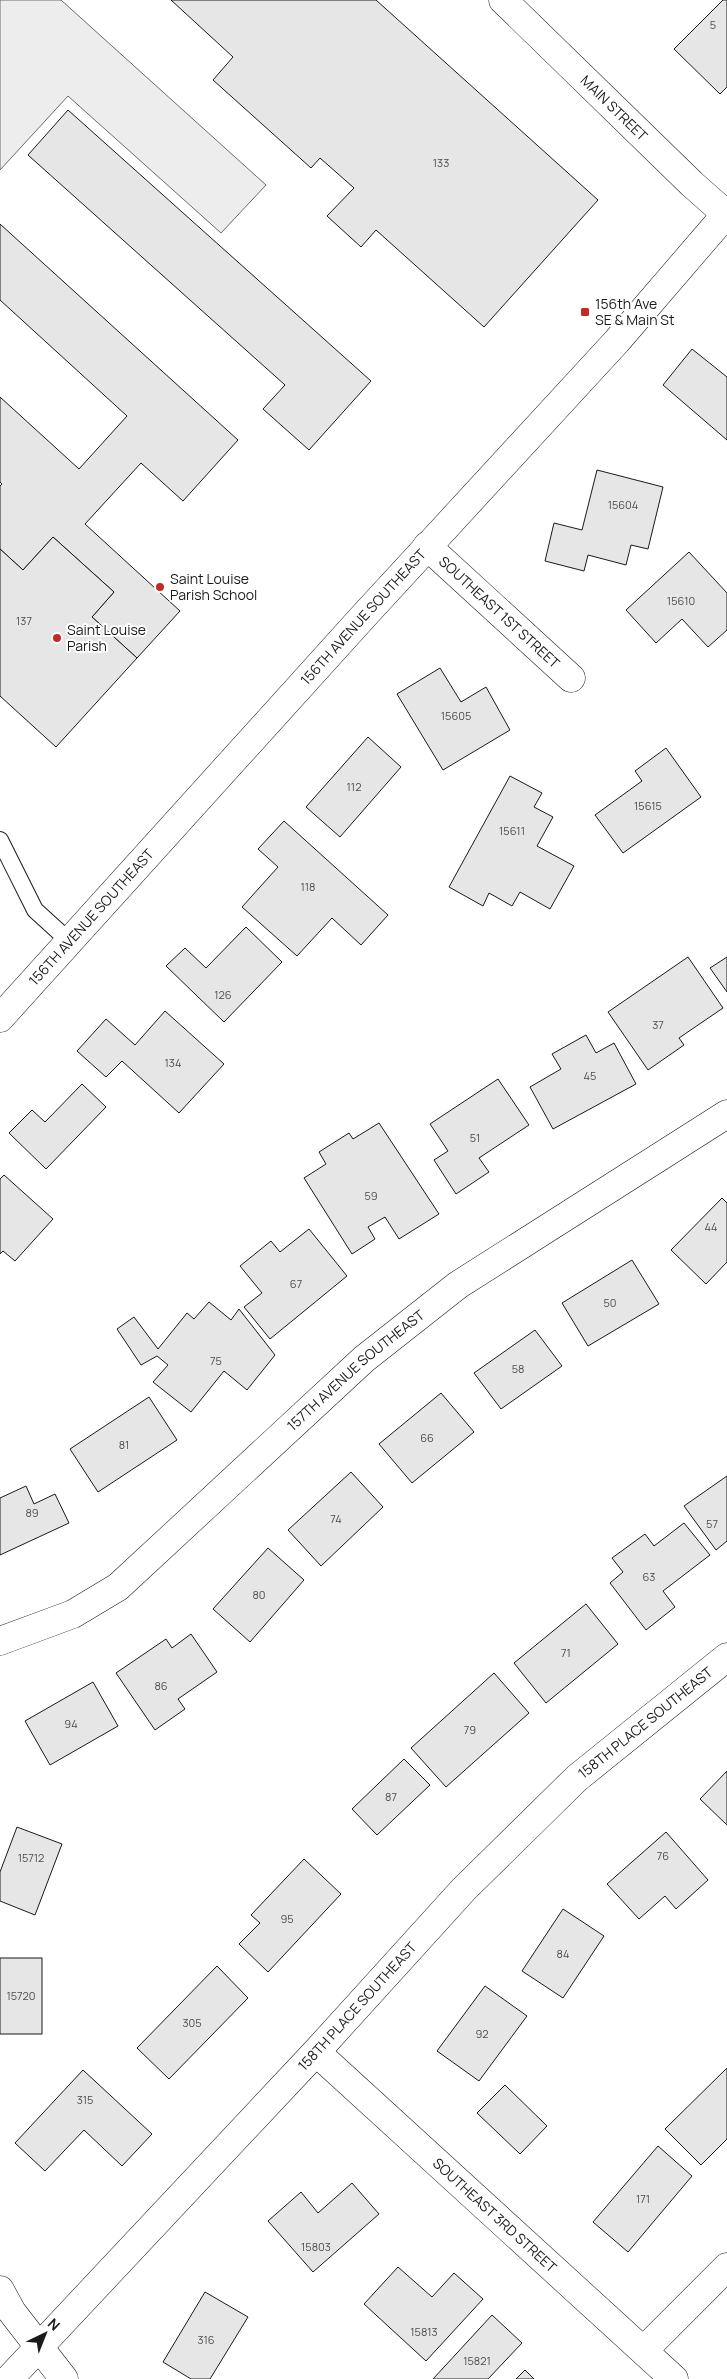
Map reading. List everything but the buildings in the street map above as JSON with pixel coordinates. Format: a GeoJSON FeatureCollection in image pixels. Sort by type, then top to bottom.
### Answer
{"type":"FeatureCollection","features":[{"type":"Feature","properties":{"kind":"street","name":"MAIN STREET"},"geometry":{"type":"LineString","coordinates":[[503,0],[692,184],[727,214]]}},
{"type":"Feature","properties":{"kind":"street","name":"156TH AVENUE SOUTHEAST"},"geometry":{"type":"LineString","coordinates":[[0,1018],[427,546],[617,341],[727,214]]}},
{"type":"Feature","properties":{"kind":"street","name":"SOUTHEAST 1ST STREET"},"geometry":{"type":"LineString","coordinates":[[427,546],[571,678]]}},
{"type":"Feature","properties":{"kind":"street","name":"157TH AVENUE SOUTHEAST"},"geometry":{"type":"LineString","coordinates":[[0,1641],[73,1614],[118,1587],[364,1359],[458,1285],[727,1114]]}},
{"type":"Feature","properties":{"kind":"street","name":"158TH PLACE SOUTHEAST"},"geometry":{"type":"LineString","coordinates":[[9,2379],[316,2052],[464,1889],[577,1778],[727,1656]]}},
{"type":"Feature","properties":{"kind":"street","name":"SOUTHEAST 3RD STREET"},"geometry":{"type":"LineString","coordinates":[[316,2052],[674,2379]]}},
{"type":"Feature","properties":{"kind":"street"},"geometry":{"type":"LineString","coordinates":[[644,2350],[727,2267]]}},
{"type":"Feature","properties":{"kind":"street"},"geometry":{"type":"LineString","coordinates":[[0,2290],[12,2312],[64,2379]]}},
{"type":"Feature","properties":{"kind":"lane"},"geometry":{"type":"LineString","coordinates":[[0,840],[36,910],[69,941]]}},
{"type":"Feature","properties":{"kind":"shaded area"},"geometry":{"type":"Polygon","coordinates":[[[0,0],[61,0],[266,185],[221,233],[68,96],[0,170],[0,0]]]}},
{"type":"Feature","properties":{"kind":"place","name":"156th Ave SE & Main St"},"geometry":{"type":"Point","coordinates":[585,312]}},
{"type":"Feature","properties":{"kind":"place","name":"Saint Louise Parish School"},"geometry":{"type":"Point","coordinates":[160,587]}},
{"type":"Feature","properties":{"kind":"place","name":"Saint Louise Parish"},"geometry":{"type":"Point","coordinates":[57,638]}}]}
